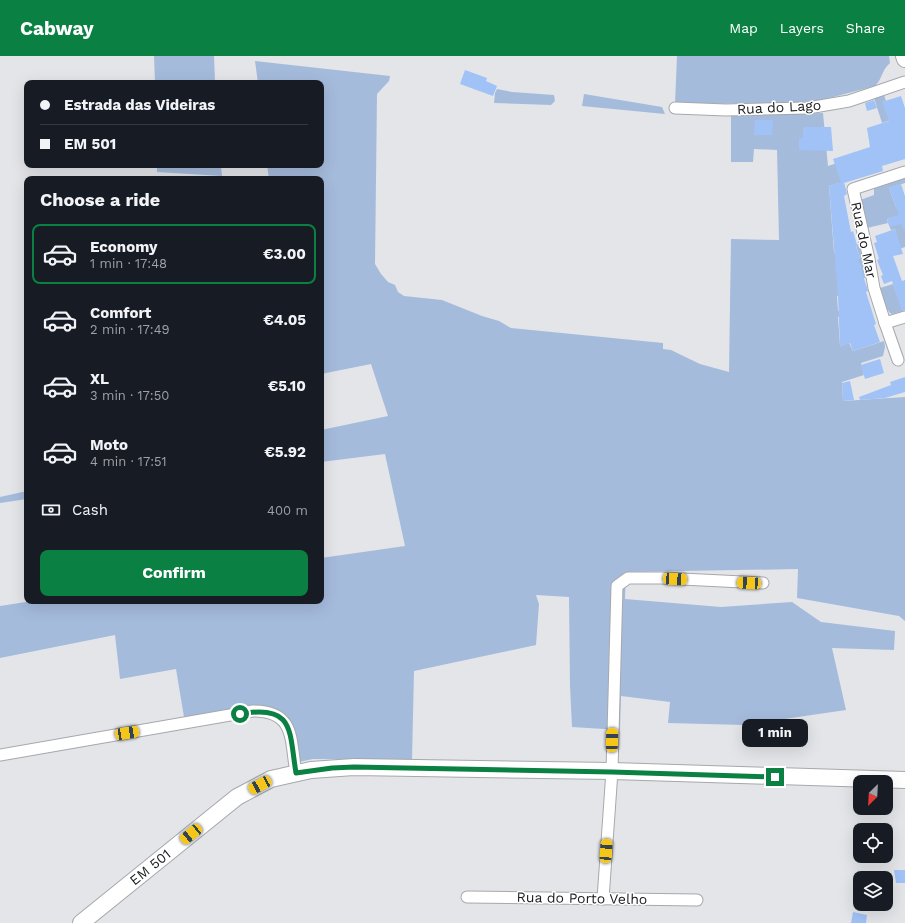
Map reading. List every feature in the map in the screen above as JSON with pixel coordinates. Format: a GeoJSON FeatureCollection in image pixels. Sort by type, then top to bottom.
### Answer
{"type":"FeatureCollection","features":[{"type":"Feature","properties":{"kind":"main road","name":"EM 501"},"geometry":{"type":"LineString","coordinates":[[81,923],[237,797],[271,779],[296,773],[325,768],[354,767],[905,780]]}},
{"type":"Feature","properties":{"kind":"street","name":"Rua do Lago"},"geometry":{"type":"LineString","coordinates":[[674,108],[726,110],[808,108],[849,101],[905,82]]}},
{"type":"Feature","properties":{"kind":"street","name":"Rua do Mar"},"geometry":{"type":"LineString","coordinates":[[885,323],[874,288],[853,189],[905,172]]}},
{"type":"Feature","properties":{"kind":"street"},"geometry":{"type":"LineString","coordinates":[[898,360],[885,323],[905,317]]}},
{"type":"Feature","properties":{"kind":"street"},"geometry":{"type":"LineString","coordinates":[[603,899],[612,772],[617,586],[628,578],[661,578],[763,583]]}},
{"type":"Feature","properties":{"kind":"street"},"geometry":{"type":"LineString","coordinates":[[0,755],[253,711],[266,711],[279,716],[287,725],[291,737],[296,773]]}},
{"type":"Feature","properties":{"kind":"street","name":"Rua do Porto Velho"},"geometry":{"type":"LineString","coordinates":[[467,897],[697,900]]}},
{"type":"Feature","properties":{"kind":"shaded area"},"geometry":{"type":"Polygon","coordinates":[[[154,56],[214,56],[215,80],[155,80],[154,56]]]}},
{"type":"Feature","properties":{"kind":"shaded area"},"geometry":{"type":"Polygon","coordinates":[[[677,56],[889,56],[890,63],[875,86],[822,100],[794,103],[675,104],[677,56]]]}},
{"type":"Feature","properties":{"kind":"shaded area"},"geometry":{"type":"Polygon","coordinates":[[[255,61],[390,76],[389,81],[377,94],[375,264],[388,282],[395,285],[398,292],[404,296],[442,300],[499,321],[511,328],[663,343],[663,349],[671,350],[700,364],[729,372],[731,239],[779,240],[777,150],[754,149],[753,162],[731,162],[731,113],[823,113],[828,166],[846,160],[842,184],[844,183],[846,191],[842,192],[839,183],[829,186],[834,252],[847,263],[860,258],[856,245],[859,244],[866,278],[863,278],[860,265],[843,294],[837,296],[838,311],[842,310],[844,315],[838,317],[840,346],[849,343],[853,351],[884,341],[885,347],[883,356],[861,363],[864,375],[842,382],[843,401],[905,397],[905,621],[899,616],[797,598],[798,569],[626,572],[625,599],[721,607],[792,602],[821,622],[895,631],[894,650],[832,648],[846,710],[744,725],[668,723],[670,702],[621,696],[620,730],[572,727],[569,597],[536,595],[539,604],[536,645],[414,671],[412,760],[313,759],[294,763],[287,725],[266,711],[185,723],[176,669],[120,679],[115,635],[0,658],[0,606],[24,602],[24,604],[324,604],[324,558],[405,546],[385,454],[324,462],[324,429],[388,416],[371,364],[324,373],[324,176],[269,176],[267,168],[324,168],[324,80],[258,80],[255,61]]]}},
{"type":"Feature","properties":{"kind":"shaded area"},"geometry":{"type":"Polygon","coordinates":[[[497,89],[512,92],[554,95],[555,101],[551,105],[494,103],[497,89]]]}},
{"type":"Feature","properties":{"kind":"shaded area"},"geometry":{"type":"Polygon","coordinates":[[[584,94],[662,107],[665,114],[582,106],[584,94]]]}},
{"type":"Feature","properties":{"kind":"shaded area"},"geometry":{"type":"Polygon","coordinates":[[[884,95],[886,101],[882,102],[905,115],[882,123],[874,98],[884,95]]]}},
{"type":"Feature","properties":{"kind":"shaded area"},"geometry":{"type":"Polygon","coordinates":[[[157,168],[221,168],[222,176],[157,172],[157,168]]]}},
{"type":"Feature","properties":{"kind":"shaded area"},"geometry":{"type":"Polygon","coordinates":[[[905,178],[905,183],[889,188],[896,207],[898,207],[901,215],[887,219],[888,223],[867,228],[859,199],[874,195],[874,187],[905,178]]]}},
{"type":"Feature","properties":{"kind":"shaded area"},"geometry":{"type":"Polygon","coordinates":[[[899,219],[905,223],[905,247],[896,250],[897,237],[895,229],[891,230],[888,223],[899,219]]]}},
{"type":"Feature","properties":{"kind":"shaded area"},"geometry":{"type":"Polygon","coordinates":[[[893,284],[903,311],[892,314],[887,309],[880,288],[893,284]]]}},
{"type":"Feature","properties":{"kind":"shaded area"},"geometry":{"type":"Polygon","coordinates":[[[24,492],[24,499],[0,503],[0,497],[24,492]]]}},
{"type":"Feature","properties":{"kind":"building"},"geometry":{"type":"Polygon","coordinates":[[[465,70],[487,78],[486,81],[497,86],[493,96],[460,84],[465,70]]]}},
{"type":"Feature","properties":{"kind":"building"},"geometry":{"type":"Polygon","coordinates":[[[901,96],[905,108],[905,159],[882,166],[883,171],[844,183],[847,194],[844,196],[851,232],[853,231],[857,245],[860,258],[858,259],[868,291],[866,292],[880,342],[853,351],[850,343],[840,346],[838,296],[829,186],[841,182],[833,159],[870,147],[867,128],[889,121],[882,102],[901,96]]]}},
{"type":"Feature","properties":{"kind":"building"},"geometry":{"type":"Polygon","coordinates":[[[874,100],[877,108],[867,111],[865,103],[874,100]]]}},
{"type":"Feature","properties":{"kind":"building"},"geometry":{"type":"Polygon","coordinates":[[[755,120],[773,120],[772,135],[754,135],[755,120]]]}},
{"type":"Feature","properties":{"kind":"building"},"geometry":{"type":"Polygon","coordinates":[[[803,127],[831,127],[833,151],[799,150],[799,138],[803,138],[803,127]]]}},
{"type":"Feature","properties":{"kind":"building"},"geometry":{"type":"Polygon","coordinates":[[[901,184],[905,196],[905,230],[901,224],[890,227],[887,219],[899,215],[889,188],[901,184]]]}},
{"type":"Feature","properties":{"kind":"building"},"geometry":{"type":"Polygon","coordinates":[[[895,229],[903,254],[893,256],[902,281],[905,280],[905,310],[902,311],[892,281],[884,284],[874,243],[877,242],[875,236],[895,229]]]}},
{"type":"Feature","properties":{"kind":"building"},"geometry":{"type":"Polygon","coordinates":[[[880,359],[884,373],[865,379],[861,365],[880,359]]]}},
{"type":"Feature","properties":{"kind":"building"},"geometry":{"type":"Polygon","coordinates":[[[905,377],[905,392],[885,398],[860,400],[859,397],[891,385],[890,382],[905,377]]]}},
{"type":"Feature","properties":{"kind":"building"},"geometry":{"type":"Polygon","coordinates":[[[850,381],[854,400],[843,401],[842,383],[850,381]]]}},
{"type":"Feature","properties":{"kind":"building"},"geometry":{"type":"Polygon","coordinates":[[[894,870],[905,870],[905,883],[896,883],[894,870]]]}},
{"type":"Feature","properties":{"kind":"building"},"geometry":{"type":"Polygon","coordinates":[[[853,912],[867,915],[866,923],[851,923],[853,912]]]}},
{"type":"Feature","properties":{"kind":"route"},"geometry":{"type":"LineString","coordinates":[[240,714],[253,711],[266,711],[279,716],[287,725],[291,737],[296,773],[311,770],[354,767],[775,777]]}}]}
